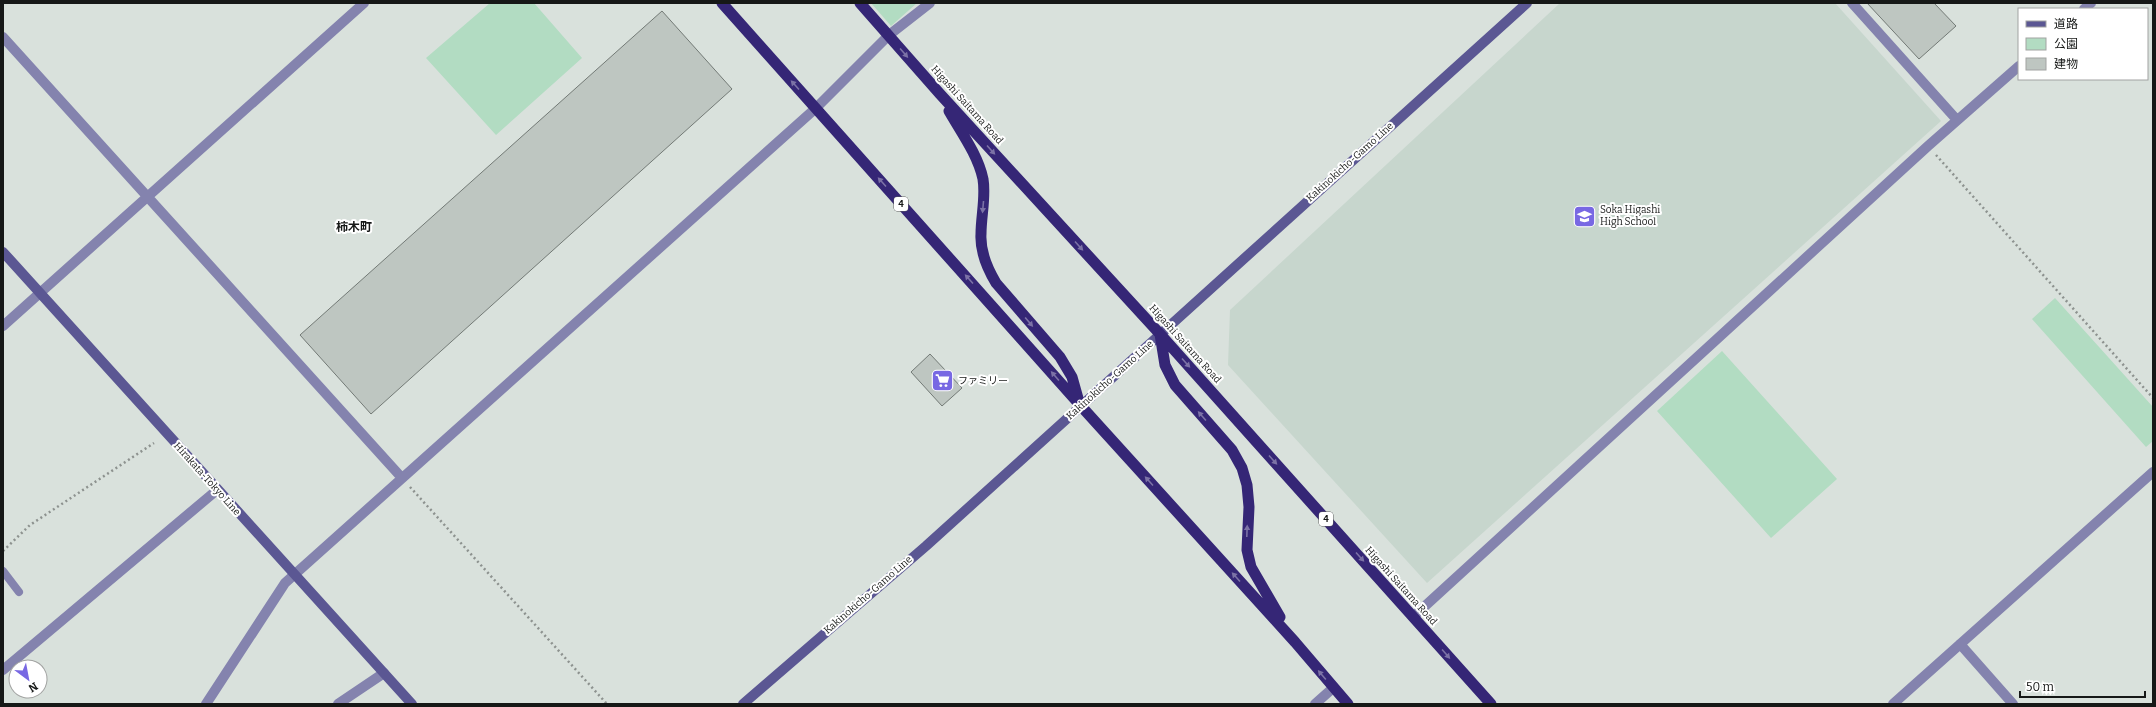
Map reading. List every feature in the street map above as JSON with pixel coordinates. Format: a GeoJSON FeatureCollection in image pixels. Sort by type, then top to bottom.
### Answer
{"type":"FeatureCollection","features":[{"type":"Feature","properties":{"kind":"highway","name":"4"},"geometry":{"type":"LineString","coordinates":[[722,3],[1081,406],[1295,642],[1348,704]]}},
{"type":"Feature","properties":{"kind":"highway","name":"Higashi Saitama Road"},"geometry":{"type":"LineString","coordinates":[[860,3],[940,94],[1160,334],[1491,704]]}},
{"type":"Feature","properties":{"kind":"highway","name":"4"},"geometry":{"type":"LineString","coordinates":[[940,94],[978,163],[983,180],[984,196],[980,236],[988,270],[996,283],[1060,356],[1072,377],[1081,406]]}},
{"type":"Feature","properties":{"kind":"highway","name":"4"},"geometry":{"type":"LineString","coordinates":[[1160,334],[1165,365],[1175,385],[1232,450],[1242,468],[1247,485],[1249,507],[1247,550],[1251,567],[1295,642]]}},
{"type":"Feature","properties":{"kind":"highway","name":"4"},"geometry":{"type":"LineString","coordinates":[[1460,671],[1480,704]]}},
{"type":"Feature","properties":{"kind":"main road","name":"Kakinokicho-Gamo Line"},"geometry":{"type":"LineString","coordinates":[[743,704],[926,546],[1527,3]]}},
{"type":"Feature","properties":{"kind":"main road","name":"Hirakata-Tokyo Line"},"geometry":{"type":"LineString","coordinates":[[3,252],[412,704]]}},
{"type":"Feature","properties":{"kind":"street"},"geometry":{"type":"LineString","coordinates":[[3,326],[39,292],[364,3]]}},
{"type":"Feature","properties":{"kind":"street"},"geometry":{"type":"LineString","coordinates":[[206,704],[285,583],[294,574],[816,108],[889,35],[930,3]]}},
{"type":"Feature","properties":{"kind":"street"},"geometry":{"type":"LineString","coordinates":[[1852,3],[1957,120]]}},
{"type":"Feature","properties":{"kind":"street"},"geometry":{"type":"LineString","coordinates":[[3,37],[402,478]]}},
{"type":"Feature","properties":{"kind":"street"},"geometry":{"type":"LineString","coordinates":[[1413,617],[1928,146],[2018,67]]}},
{"type":"Feature","properties":{"kind":"street"},"geometry":{"type":"LineString","coordinates":[[1892,704],[2153,472]]}},
{"type":"Feature","properties":{"kind":"street"},"geometry":{"type":"LineString","coordinates":[[3,670],[217,490]]}},
{"type":"Feature","properties":{"kind":"street"},"geometry":{"type":"LineString","coordinates":[[1960,644],[2014,704]]}},
{"type":"Feature","properties":{"kind":"street"},"geometry":{"type":"LineString","coordinates":[[338,704],[384,673]]}},
{"type":"Feature","properties":{"kind":"street"},"geometry":{"type":"LineString","coordinates":[[1315,704],[1333,688]]}},
{"type":"Feature","properties":{"kind":"lane"},"geometry":{"type":"LineString","coordinates":[[3,571],[19,592]]}},
{"type":"Feature","properties":{"kind":"path"},"geometry":{"type":"LineString","coordinates":[[1928,146],[2153,398]]}},
{"type":"Feature","properties":{"kind":"path"},"geometry":{"type":"LineString","coordinates":[[3,551],[30,525],[154,444]]}},
{"type":"Feature","properties":{"kind":"path"},"geometry":{"type":"LineString","coordinates":[[402,478],[607,704]]}},
{"type":"Feature","properties":{"kind":"shaded area","name":"Soka Higashi High School"},"geometry":{"type":"Polygon","coordinates":[[[1560,3],[1835,3],[1941,121],[1427,583],[1228,365],[1230,310],[1560,3]]]}},
{"type":"Feature","properties":{"kind":"green space"},"geometry":{"type":"Polygon","coordinates":[[[490,3],[534,3],[582,58],[496,135],[426,58],[490,3]]]}},
{"type":"Feature","properties":{"kind":"green space"},"geometry":{"type":"Polygon","coordinates":[[[871,3],[917,3],[891,26],[871,3]]]}},
{"type":"Feature","properties":{"kind":"green space"},"geometry":{"type":"Polygon","coordinates":[[[2055,298],[2153,407],[2153,441],[2146,447],[2032,319],[2055,298]]]}},
{"type":"Feature","properties":{"kind":"green space"},"geometry":{"type":"Polygon","coordinates":[[[1722,351],[1837,479],[1771,538],[1657,411],[1722,351]]]}},
{"type":"Feature","properties":{"kind":"building"},"geometry":{"type":"Polygon","coordinates":[[[1867,3],[1934,3],[1956,26],[1919,59],[1867,3]]]}},
{"type":"Feature","properties":{"kind":"building"},"geometry":{"type":"Polygon","coordinates":[[[662,11],[732,89],[371,414],[300,335],[662,11]]]}},
{"type":"Feature","properties":{"kind":"building"},"geometry":{"type":"Polygon","coordinates":[[[930,354],[962,388],[942,406],[911,372],[930,354]]]}},
{"type":"Feature","properties":{"kind":"place","name":"Soka Higashi High School"},"geometry":{"type":"Point","coordinates":[1584,216]}},
{"type":"Feature","properties":{"kind":"place","name":"ファミリー"},"geometry":{"type":"Point","coordinates":[943,381]}},
{"type":"Feature","properties":{"kind":"district","name":"柿木町"},"geometry":{"type":"Point","coordinates":[354,227]}}]}
